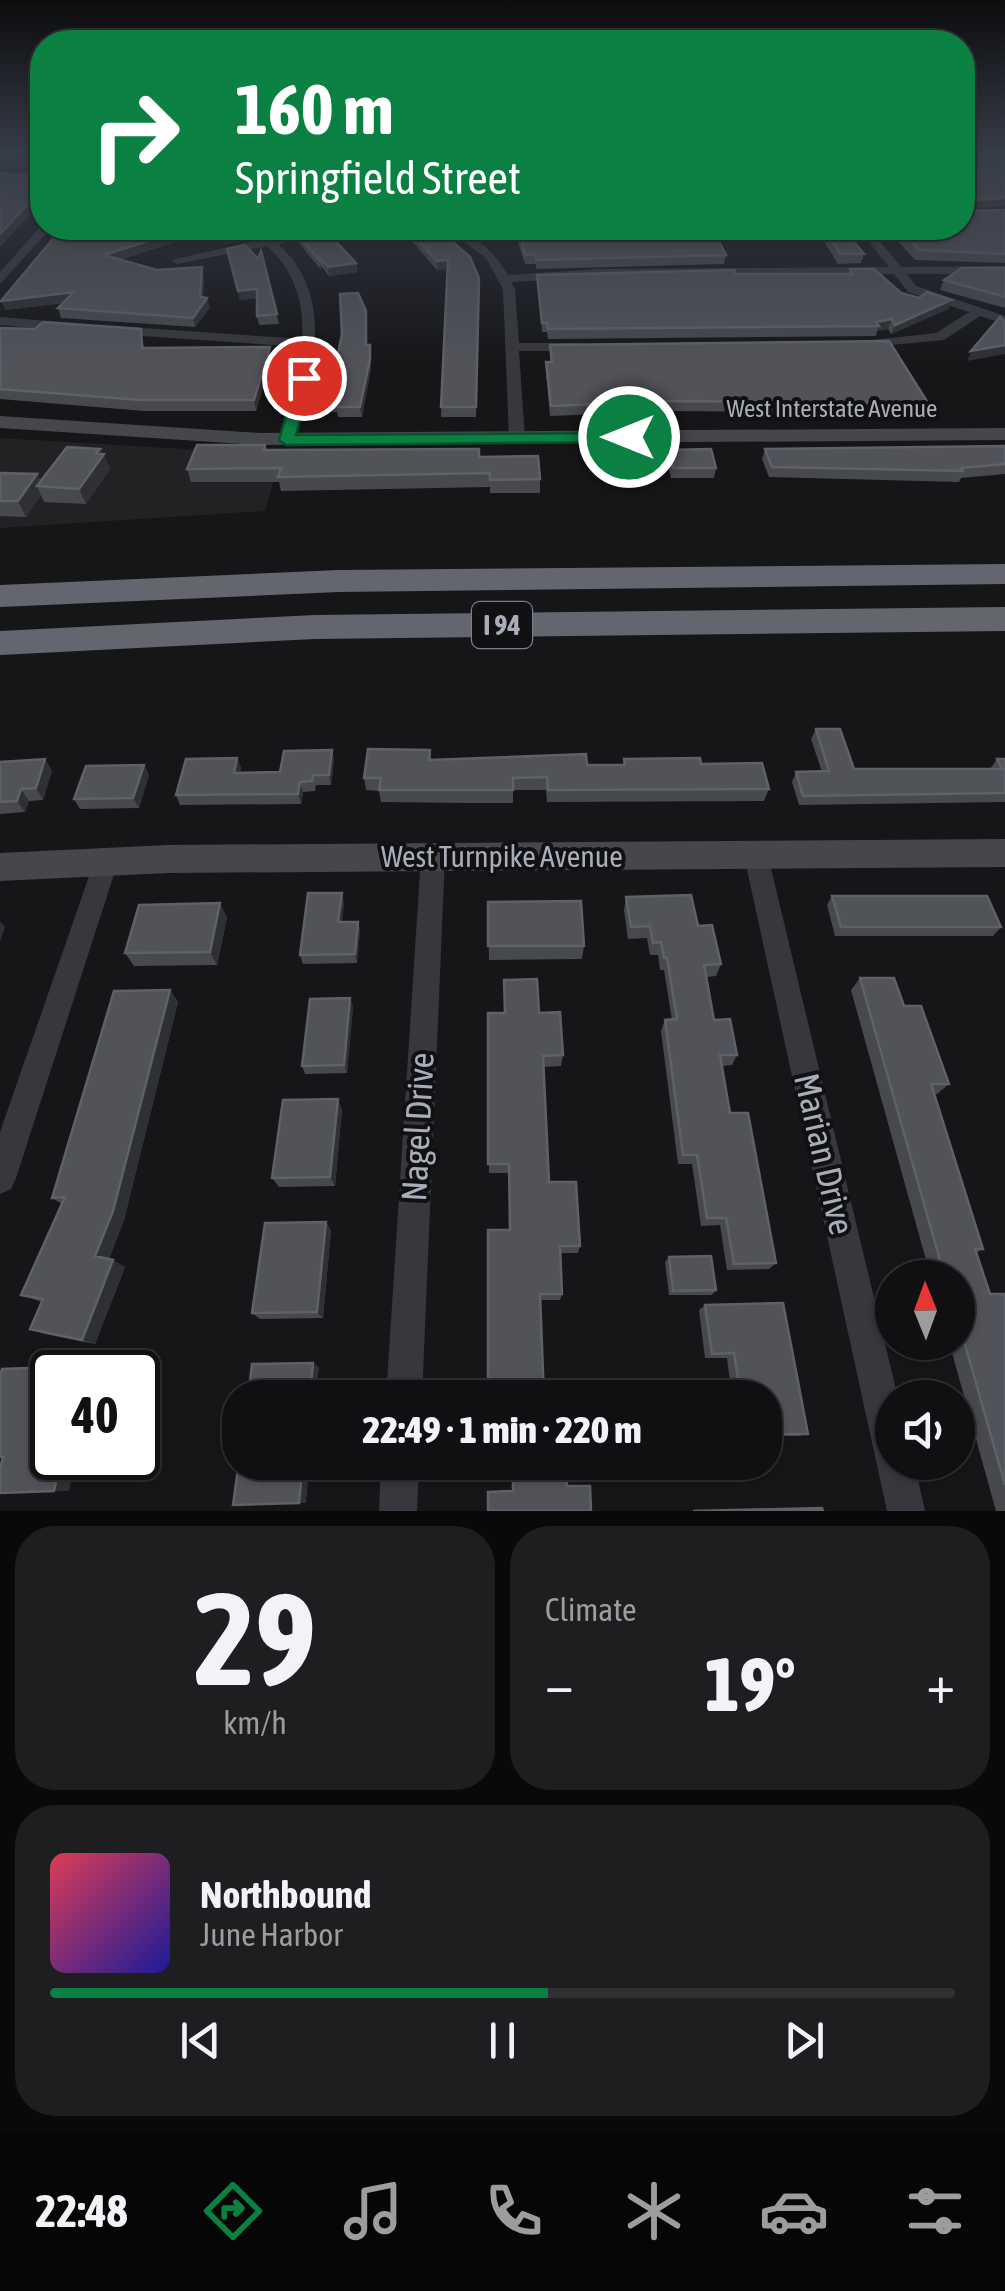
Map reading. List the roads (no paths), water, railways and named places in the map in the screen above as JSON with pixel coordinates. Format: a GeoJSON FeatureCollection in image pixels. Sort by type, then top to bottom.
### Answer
{"type":"FeatureCollection","features":[{"type":"Feature","properties":{"kind":"highway","name":"I 94"},"geometry":{"type":"LineString","coordinates":[[0,596],[339,581],[1005,574]]}},
{"type":"Feature","properties":{"kind":"highway","name":"I 94"},"geometry":{"type":"LineString","coordinates":[[0,643],[316,627],[1005,619]]}},
{"type":"Feature","properties":{"kind":"street"},"geometry":{"type":"LineString","coordinates":[[0,280],[35,240]]}},
{"type":"Feature","properties":{"kind":"street"},"geometry":{"type":"LineString","coordinates":[[268,240],[306,292],[312,322],[286,440]]}},
{"type":"Feature","properties":{"kind":"street"},"geometry":{"type":"LineString","coordinates":[[177,260],[281,240]]}},
{"type":"Feature","properties":{"kind":"street"},"geometry":{"type":"LineString","coordinates":[[473,240],[491,256],[510,295],[516,438]]}},
{"type":"Feature","properties":{"kind":"street"},"geometry":{"type":"LineString","coordinates":[[873,240],[920,294],[1005,320]]}},
{"type":"Feature","properties":{"kind":"street"},"geometry":{"type":"LineString","coordinates":[[505,278],[598,273],[1005,270]]}},
{"type":"Feature","properties":{"kind":"street"},"geometry":{"type":"LineString","coordinates":[[856,345],[926,340],[950,332],[976,312]]}},
{"type":"Feature","properties":{"kind":"street"},"geometry":{"type":"LineString","coordinates":[[0,321],[82,328]]}},
{"type":"Feature","properties":{"kind":"street"},"geometry":{"type":"LineString","coordinates":[[100,329],[310,344]]}},
{"type":"Feature","properties":{"kind":"street"},"geometry":{"type":"LineString","coordinates":[[511,347],[607,346]]}},
{"type":"Feature","properties":{"kind":"street","name":"West Interstate Avenue"},"geometry":{"type":"LineString","coordinates":[[0,422],[286,440],[1005,434]]}},
{"type":"Feature","properties":{"kind":"street","name":"West Turnpike Avenue"},"geometry":{"type":"LineString","coordinates":[[0,868],[106,862],[433,856],[1005,853]]}},
{"type":"Feature","properties":{"kind":"street","name":"Nagel Drive"},"geometry":{"type":"LineString","coordinates":[[405,1380],[433,856]]}},
{"type":"Feature","properties":{"kind":"street","name":"Marian Drive"},"geometry":{"type":"LineString","coordinates":[[756,856],[876,1380]]}},
{"type":"Feature","properties":{"kind":"street"},"geometry":{"type":"LineString","coordinates":[[0,1178],[106,862]]}},
{"type":"Feature","properties":{"kind":"street"},"geometry":{"type":"LineString","coordinates":[[398,1511],[399,1480]]}},
{"type":"Feature","properties":{"kind":"street"},"geometry":{"type":"LineString","coordinates":[[899,1480],[906,1511]]}}]}
